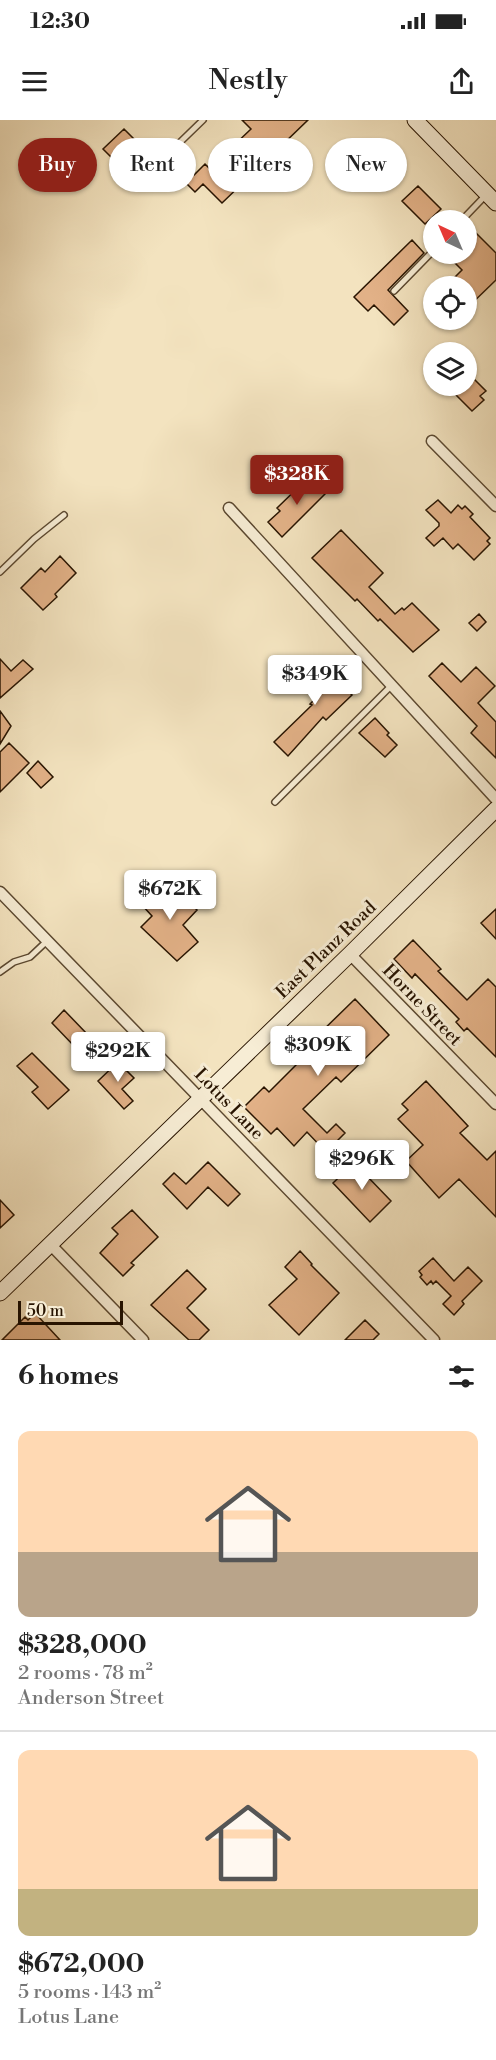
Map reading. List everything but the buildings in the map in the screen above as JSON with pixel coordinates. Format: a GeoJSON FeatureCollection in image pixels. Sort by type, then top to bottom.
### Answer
{"type":"FeatureCollection","features":[{"type":"Feature","properties":{"kind":"street"},"geometry":{"type":"LineString","coordinates":[[415,120],[492,199]]}},
{"type":"Feature","properties":{"kind":"street"},"geometry":{"type":"LineString","coordinates":[[432,441],[496,506]]}},
{"type":"Feature","properties":{"kind":"street"},"geometry":{"type":"LineString","coordinates":[[229,508],[496,799]]}},
{"type":"Feature","properties":{"kind":"street","name":"East Planz Road"},"geometry":{"type":"LineString","coordinates":[[0,1293],[350,954],[496,809]]}},
{"type":"Feature","properties":{"kind":"street","name":"Lotus Lane"},"geometry":{"type":"LineString","coordinates":[[0,892],[434,1340]]}},
{"type":"Feature","properties":{"kind":"street","name":"Horne Street"},"geometry":{"type":"LineString","coordinates":[[350,954],[496,1104]]}},
{"type":"Feature","properties":{"kind":"street"},"geometry":{"type":"LineString","coordinates":[[50,1244],[143,1340]]}},
{"type":"Feature","properties":{"kind":"lane"},"geometry":{"type":"LineString","coordinates":[[184,138],[203,120]]}},
{"type":"Feature","properties":{"kind":"lane"},"geometry":{"type":"LineString","coordinates":[[476,210],[492,199]]}},
{"type":"Feature","properties":{"kind":"lane"},"geometry":{"type":"LineString","coordinates":[[394,291],[423,261]]}},
{"type":"Feature","properties":{"kind":"lane"},"geometry":{"type":"LineString","coordinates":[[0,572],[34,539],[64,515]]}},
{"type":"Feature","properties":{"kind":"lane"},"geometry":{"type":"LineString","coordinates":[[275,801],[392,685]]}},
{"type":"Feature","properties":{"kind":"lane"},"geometry":{"type":"LineString","coordinates":[[0,972],[14,962],[30,957],[47,940]]}}]}
